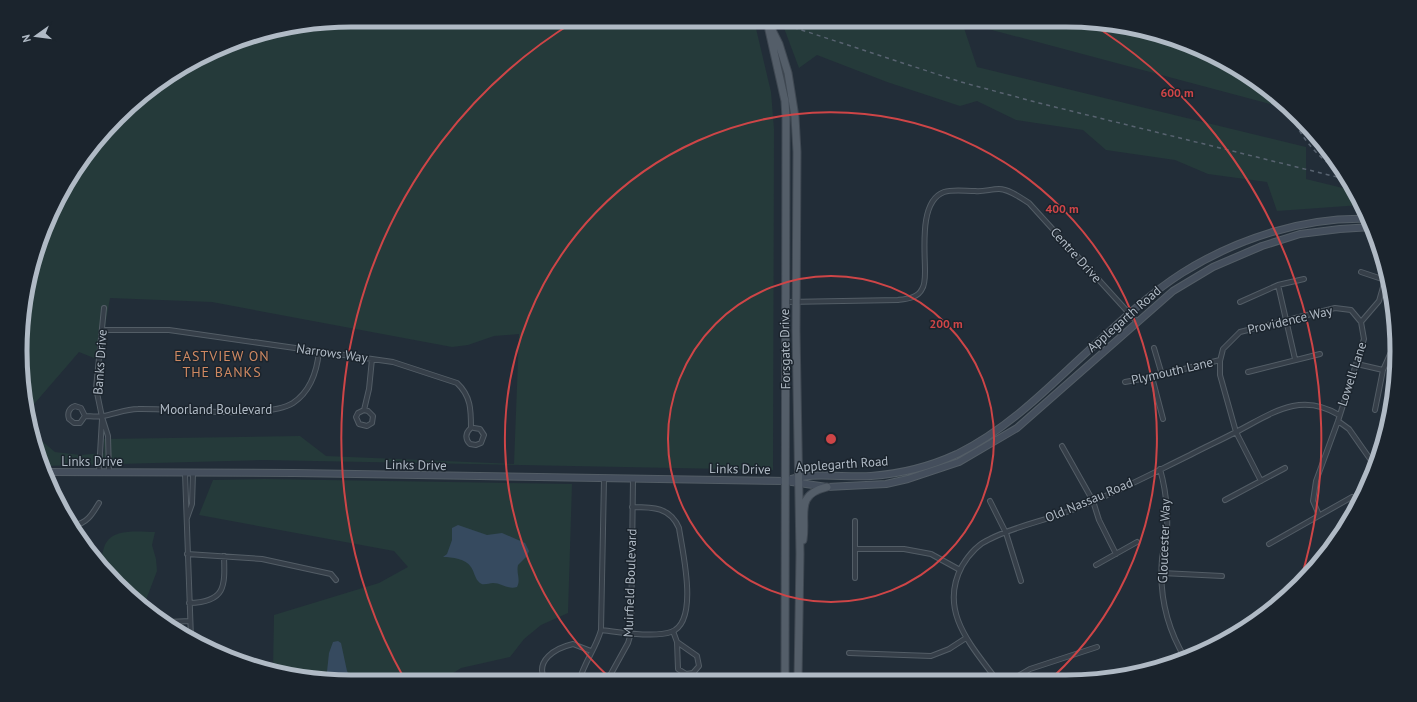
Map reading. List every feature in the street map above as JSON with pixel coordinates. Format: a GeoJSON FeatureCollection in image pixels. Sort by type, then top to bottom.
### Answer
{"type":"FeatureCollection","features":[{"type":"Feature","properties":{"kind":"main road","name":"Forsgate Drive"},"geometry":{"type":"LineString","coordinates":[[768,27],[785,101],[786,118],[787,302],[785,675]]}},
{"type":"Feature","properties":{"kind":"main road","name":"Forsgate Drive"},"geometry":{"type":"LineString","coordinates":[[770,27],[784,58],[795,117],[797,152],[798,484],[800,554],[798,675]]}},
{"type":"Feature","properties":{"kind":"main road","name":"Applegarth Road"},"geometry":{"type":"LineString","coordinates":[[785,481],[799,476],[872,476],[916,469],[956,454],[1020,414],[1130,313],[1182,274],[1246,241],[1281,229],[1320,222],[1362,219]]}},
{"type":"Feature","properties":{"kind":"main road","name":"Applegarth Road"},"geometry":{"type":"LineString","coordinates":[[785,481],[827,487],[886,484],[922,475],[959,462],[1017,428],[1173,291],[1213,266],[1262,246],[1300,234],[1365,227]]}},
{"type":"Feature","properties":{"kind":"main road","name":"Links Drive"},"geometry":{"type":"LineString","coordinates":[[51,472],[294,473],[785,481]]}},
{"type":"Feature","properties":{"kind":"main road"},"geometry":{"type":"LineString","coordinates":[[800,554],[804,531],[806,500],[812,492],[827,487]]}},
{"type":"Feature","properties":{"kind":"street","name":"Centre Drive"},"geometry":{"type":"LineString","coordinates":[[787,302],[898,300],[918,294],[923,289],[925,278],[926,221],[930,205],[937,196],[944,192],[960,190],[982,192],[1000,189],[1019,196],[1029,203],[1137,322]]}},
{"type":"Feature","properties":{"kind":"street"},"geometry":{"type":"LineString","coordinates":[[1362,272],[1382,279]]}},
{"type":"Feature","properties":{"kind":"street"},"geometry":{"type":"LineString","coordinates":[[1240,302],[1278,285],[1304,279]]}},
{"type":"Feature","properties":{"kind":"street"},"geometry":{"type":"LineString","coordinates":[[1278,285],[1285,321],[1295,359]]}},
{"type":"Feature","properties":{"kind":"street"},"geometry":{"type":"LineString","coordinates":[[1362,322],[1379,301],[1384,288]]}},
{"type":"Feature","properties":{"kind":"street","name":"Banks Drive"},"geometry":{"type":"LineString","coordinates":[[104,308],[96,388],[102,417],[108,436],[109,472]]}},
{"type":"Feature","properties":{"kind":"street","name":"Providence Way"},"geometry":{"type":"LineString","coordinates":[[1220,360],[1223,349],[1240,332],[1335,308],[1345,308],[1351,310],[1362,322]]}},
{"type":"Feature","properties":{"kind":"street","name":"Lowell Lane"},"geometry":{"type":"LineString","coordinates":[[1319,515],[1314,501],[1316,481],[1357,364],[1364,339],[1362,322]]}},
{"type":"Feature","properties":{"kind":"street","name":"Narrows Way"},"geometry":{"type":"LineString","coordinates":[[102,330],[169,330],[392,362],[457,384],[464,390],[471,407],[471,428],[467,433],[466,438],[470,444],[476,445],[481,443],[484,435],[480,429],[474,428]]}},
{"type":"Feature","properties":{"kind":"street"},"geometry":{"type":"LineString","coordinates":[[1154,348],[1162,375]]}},
{"type":"Feature","properties":{"kind":"street","name":"Moorland Boulevard"},"geometry":{"type":"LineString","coordinates":[[84,416],[102,417],[126,410],[138,409],[267,411],[278,409],[292,404],[305,393],[313,380],[320,351]]}},
{"type":"Feature","properties":{"kind":"street"},"geometry":{"type":"LineString","coordinates":[[1248,372],[1295,359],[1320,354]]}},
{"type":"Feature","properties":{"kind":"street"},"geometry":{"type":"LineString","coordinates":[[1375,410],[1382,370],[1390,354]]}},
{"type":"Feature","properties":{"kind":"street"},"geometry":{"type":"LineString","coordinates":[[364,410],[368,411],[373,416],[372,423],[367,426],[361,426],[356,420],[358,414],[364,410],[369,389],[372,359]]}},
{"type":"Feature","properties":{"kind":"street"},"geometry":{"type":"LineString","coordinates":[[1220,360],[1220,375],[1236,432],[1261,480]]}},
{"type":"Feature","properties":{"kind":"street","name":"Plymouth Lane"},"geometry":{"type":"LineString","coordinates":[[1125,382],[1162,375],[1220,360]]}},
{"type":"Feature","properties":{"kind":"street"},"geometry":{"type":"LineString","coordinates":[[1357,364],[1382,370]]}},
{"type":"Feature","properties":{"kind":"street"},"geometry":{"type":"LineString","coordinates":[[1152,377],[1163,419]]}},
{"type":"Feature","properties":{"kind":"street","name":"Old Nassau Road"},"geometry":{"type":"LineString","coordinates":[[992,675],[966,638],[960,626],[954,604],[956,582],[960,570],[966,560],[988,539],[1067,512],[1093,501],[1236,432],[1271,412],[1295,404],[1322,407],[1339,415]]}},
{"type":"Feature","properties":{"kind":"street"},"geometry":{"type":"LineString","coordinates":[[73,407],[78,407],[83,410],[84,416],[80,423],[74,423],[69,419],[68,414],[73,407]]}},
{"type":"Feature","properties":{"kind":"street","name":"Banks Drive"},"geometry":{"type":"LineString","coordinates":[[100,471],[102,417]]}},
{"type":"Feature","properties":{"kind":"street"},"geometry":{"type":"LineString","coordinates":[[1338,421],[1349,429],[1371,460]]}},
{"type":"Feature","properties":{"kind":"street"},"geometry":{"type":"LineString","coordinates":[[1062,446],[1093,501],[1099,520],[1116,554]]}},
{"type":"Feature","properties":{"kind":"street"},"geometry":{"type":"LineString","coordinates":[[1225,500],[1285,468]]}},
{"type":"Feature","properties":{"kind":"street","name":"Gloucester Way"},"geometry":{"type":"LineString","coordinates":[[1160,469],[1166,490],[1167,508],[1167,533],[1162,558],[1163,598],[1167,619],[1175,641],[1182,653]]}},
{"type":"Feature","properties":{"kind":"street"},"geometry":{"type":"LineString","coordinates":[[185,473],[191,633]]}},
{"type":"Feature","properties":{"kind":"street"},"geometry":{"type":"LineString","coordinates":[[186,520],[192,504],[193,473]]}},
{"type":"Feature","properties":{"kind":"street"},"geometry":{"type":"LineString","coordinates":[[581,675],[583,666],[597,642],[601,630],[604,479]]}},
{"type":"Feature","properties":{"kind":"street","name":"Muirfield Boulevard"},"geometry":{"type":"LineString","coordinates":[[611,675],[628,643],[630,633],[633,479]]}},
{"type":"Feature","properties":{"kind":"street"},"geometry":{"type":"LineString","coordinates":[[1269,544],[1352,497]]}},
{"type":"Feature","properties":{"kind":"street"},"geometry":{"type":"LineString","coordinates":[[990,501],[1006,533],[1022,581]]}},
{"type":"Feature","properties":{"kind":"street"},"geometry":{"type":"LineString","coordinates":[[78,525],[81,525],[89,518],[99,503]]}},
{"type":"Feature","properties":{"kind":"street"},"geometry":{"type":"LineString","coordinates":[[601,630],[661,634],[673,631],[679,627],[685,616],[688,605],[687,584],[679,528],[672,516],[662,509],[632,507]]}},
{"type":"Feature","properties":{"kind":"street"},"geometry":{"type":"LineString","coordinates":[[855,521],[855,578]]}},
{"type":"Feature","properties":{"kind":"street"},"geometry":{"type":"LineString","coordinates":[[1096,565],[1137,542]]}},
{"type":"Feature","properties":{"kind":"street"},"geometry":{"type":"LineString","coordinates":[[855,549],[904,550],[931,554],[960,570]]}},
{"type":"Feature","properties":{"kind":"street"},"geometry":{"type":"LineString","coordinates":[[188,554],[262,559],[331,574],[336,580]]}},
{"type":"Feature","properties":{"kind":"street"},"geometry":{"type":"LineString","coordinates":[[189,603],[208,600],[217,595],[223,588],[224,556]]}},
{"type":"Feature","properties":{"kind":"street"},"geometry":{"type":"LineString","coordinates":[[1162,572],[1222,576]]}},
{"type":"Feature","properties":{"kind":"street"},"geometry":{"type":"LineString","coordinates":[[174,622],[190,621]]}},
{"type":"Feature","properties":{"kind":"street"},"geometry":{"type":"LineString","coordinates":[[673,631],[677,642],[678,669],[686,674],[693,673],[698,669],[698,659],[695,654],[677,642]]}},
{"type":"Feature","properties":{"kind":"street"},"geometry":{"type":"LineString","coordinates":[[849,653],[931,656],[949,649],[966,638]]}},
{"type":"Feature","properties":{"kind":"street"},"geometry":{"type":"LineString","coordinates":[[543,675],[543,665],[545,659],[553,651],[573,644],[591,651]]}},
{"type":"Feature","properties":{"kind":"street"},"geometry":{"type":"LineString","coordinates":[[1021,675],[1030,669],[1097,648]]}},
{"type":"Feature","properties":{"kind":"green space"},"geometry":{"type":"Polygon","coordinates":[[[756,27],[771,92],[774,129],[773,470],[263,460],[48,466],[39,439],[55,452],[80,455],[104,453],[104,439],[300,436],[326,456],[514,464],[519,334],[494,336],[468,345],[452,347],[212,302],[110,298],[99,360],[79,352],[32,406],[27,351],[30,309],[38,267],[44,247],[60,208],[70,189],[94,154],[107,137],[137,107],[189,70],[208,60],[247,44],[267,38],[288,33],[330,28],[756,27]]]}},
{"type":"Feature","properties":{"kind":"green space"},"geometry":{"type":"Polygon","coordinates":[[[784,27],[964,27],[977,67],[1306,147],[1306,179],[1347,189],[1356,205],[1277,211],[1267,182],[1208,174],[1175,160],[1106,150],[1083,130],[1016,120],[977,101],[960,106],[887,82],[817,55],[799,68],[784,27]]]}},
{"type":"Feature","properties":{"kind":"green space"},"geometry":{"type":"Polygon","coordinates":[[[981,27],[1087,28],[1129,33],[1150,38],[1190,52],[1228,70],[1279,106],[981,27]]]}},
{"type":"Feature","properties":{"kind":"green space"},"geometry":{"type":"Polygon","coordinates":[[[264,479],[572,484],[568,613],[541,625],[524,639],[510,657],[461,668],[450,675],[330,674],[288,669],[273,665],[274,615],[379,583],[408,567],[394,551],[199,515],[213,480],[264,479]]]}},
{"type":"Feature","properties":{"kind":"green space"},"geometry":{"type":"Polygon","coordinates":[[[155,532],[152,545],[156,559],[157,571],[145,601],[137,595],[102,558],[103,550],[110,538],[121,533],[155,532]]]}},
{"type":"Feature","properties":{"kind":"water"},"geometry":{"type":"Polygon","coordinates":[[[458,525],[487,535],[502,533],[525,543],[529,551],[527,556],[518,565],[519,582],[517,587],[511,588],[493,583],[481,584],[477,580],[469,564],[462,560],[443,557],[447,554],[452,540],[452,528],[458,525]]]}},
{"type":"Feature","properties":{"kind":"water"},"geometry":{"type":"Polygon","coordinates":[[[338,641],[341,643],[347,671],[349,675],[327,674],[329,653],[333,642],[338,641]]]}},
{"type":"Feature","properties":{"kind":"railway"},"geometry":{"type":"LineString","coordinates":[[792,27],[961,82],[1039,103],[1339,178]]}},
{"type":"Feature","properties":{"kind":"railway"},"geometry":{"type":"LineString","coordinates":[[1294,121],[1310,146],[1331,165]]}},
{"type":"Feature","properties":{"kind":"district","name":"EASTVIEW ON THE BANKS"},"geometry":{"type":"Point","coordinates":[222,364]}}]}
